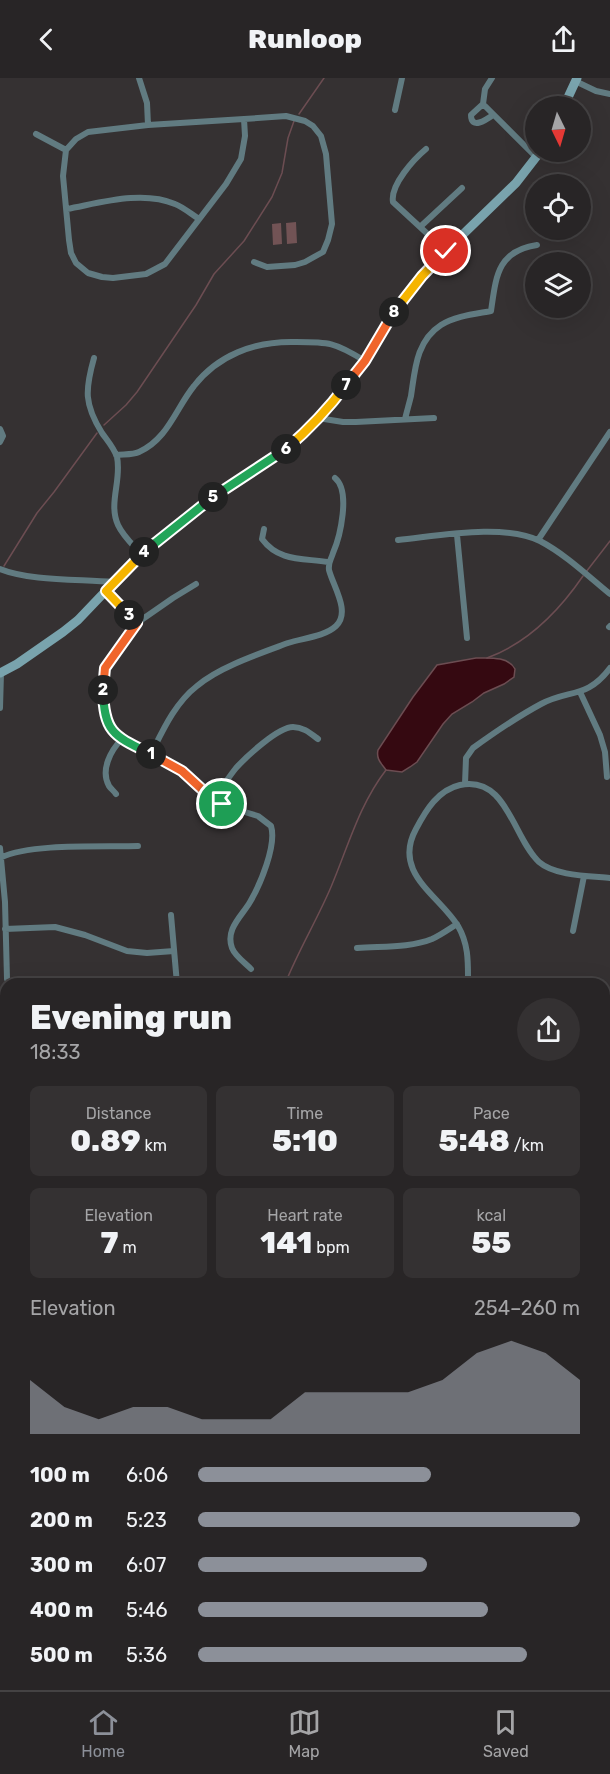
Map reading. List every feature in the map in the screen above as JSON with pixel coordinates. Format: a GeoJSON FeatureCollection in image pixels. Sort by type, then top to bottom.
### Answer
{"type":"FeatureCollection","features":[{"type":"Feature","properties":{"kind":"street"},"geometry":{"type":"LineString","coordinates":[[139,78],[147,104],[148,125]]}},
{"type":"Feature","properties":{"kind":"street"},"geometry":{"type":"LineString","coordinates":[[395,110],[402,78]]}},
{"type":"Feature","properties":{"kind":"street"},"geometry":{"type":"LineString","coordinates":[[492,78],[485,89],[483,104],[471,115],[473,122],[477,124],[493,115]]}},
{"type":"Feature","properties":{"kind":"street"},"geometry":{"type":"LineString","coordinates":[[569,96],[576,80],[596,91],[610,94]]}},
{"type":"Feature","properties":{"kind":"street"},"geometry":{"type":"LineString","coordinates":[[483,104],[525,143]]}},
{"type":"Feature","properties":{"kind":"street"},"geometry":{"type":"LineString","coordinates":[[244,118],[245,136],[241,159],[226,184],[165,264],[153,272],[113,278],[80,271],[71,253],[63,176],[66,150],[76,139],[88,132],[244,118],[295,117],[313,126],[321,136],[326,154],[332,224],[325,255],[295,265],[267,267],[254,262]]}},
{"type":"Feature","properties":{"kind":"street"},"geometry":{"type":"LineString","coordinates":[[36,134],[66,150]]}},
{"type":"Feature","properties":{"kind":"street"},"geometry":{"type":"LineString","coordinates":[[426,149],[409,165],[392,197],[393,202],[446,251]]}},
{"type":"Feature","properties":{"kind":"street"},"geometry":{"type":"LineString","coordinates":[[0,708],[0,673],[26,659],[63,632],[141,554],[204,503],[286,449],[304,433],[332,404],[365,361],[401,302],[422,276],[508,190],[531,162]]}},
{"type":"Feature","properties":{"kind":"street"},"geometry":{"type":"LineString","coordinates":[[420,227],[462,188]]}},
{"type":"Feature","properties":{"kind":"street"},"geometry":{"type":"LineString","coordinates":[[67,209],[154,198],[176,204],[199,219]]}},
{"type":"Feature","properties":{"kind":"street"},"geometry":{"type":"LineString","coordinates":[[405,419],[417,357],[431,334],[449,321],[491,311],[494,285],[500,268],[516,251],[537,245]]}},
{"type":"Feature","properties":{"kind":"street"},"geometry":{"type":"LineString","coordinates":[[116,455],[138,453],[155,442],[168,427],[194,385],[214,366],[235,352],[252,346],[274,343],[320,342],[338,345],[365,361]]}},
{"type":"Feature","properties":{"kind":"street"},"geometry":{"type":"LineString","coordinates":[[94,358],[87,382],[87,396],[92,412],[116,455],[119,475],[115,516],[122,532],[141,554]]}},
{"type":"Feature","properties":{"kind":"street"},"geometry":{"type":"LineString","coordinates":[[318,418],[350,422],[434,418]]}},
{"type":"Feature","properties":{"kind":"street"},"geometry":{"type":"LineString","coordinates":[[0,429],[3,436],[0,442]]}},
{"type":"Feature","properties":{"kind":"street"},"geometry":{"type":"LineString","coordinates":[[538,540],[610,432]]}},
{"type":"Feature","properties":{"kind":"street"},"geometry":{"type":"LineString","coordinates":[[151,754],[172,714],[197,685],[266,651],[329,631],[339,622],[342,612],[341,604],[328,562],[333,553],[343,510],[342,490],[335,478]]}},
{"type":"Feature","properties":{"kind":"street"},"geometry":{"type":"LineString","coordinates":[[264,529],[262,539],[268,548],[277,553],[293,558],[328,562]]}},
{"type":"Feature","properties":{"kind":"street"},"geometry":{"type":"LineString","coordinates":[[398,540],[482,532],[516,533],[538,540],[556,550],[610,594]]}},
{"type":"Feature","properties":{"kind":"street"},"geometry":{"type":"LineString","coordinates":[[457,535],[467,638]]}},
{"type":"Feature","properties":{"kind":"street"},"geometry":{"type":"LineString","coordinates":[[0,569],[8,573],[34,576],[113,582]]}},
{"type":"Feature","properties":{"kind":"street"},"geometry":{"type":"LineString","coordinates":[[196,584],[173,597],[137,623],[110,660],[103,678],[105,716],[111,729],[122,739],[182,771],[214,799],[268,822],[273,830],[271,849],[260,881],[252,900],[233,926],[231,935],[232,948],[251,969]]}},
{"type":"Feature","properties":{"kind":"street"},"geometry":{"type":"LineString","coordinates":[[106,591],[137,623]]}},
{"type":"Feature","properties":{"kind":"street"},"geometry":{"type":"LineString","coordinates":[[465,784],[466,758],[473,748],[543,703],[580,692],[601,680],[610,668]]}},
{"type":"Feature","properties":{"kind":"street"},"geometry":{"type":"LineString","coordinates":[[580,692],[600,735],[605,752],[607,777]]}},
{"type":"Feature","properties":{"kind":"street"},"geometry":{"type":"LineString","coordinates":[[214,799],[245,759],[284,729],[291,726],[303,729],[318,739]]}},
{"type":"Feature","properties":{"kind":"street"},"geometry":{"type":"LineString","coordinates":[[116,794],[109,786],[106,771],[111,753],[122,739]]}},
{"type":"Feature","properties":{"kind":"street"},"geometry":{"type":"LineString","coordinates":[[468,978],[466,946],[457,924],[424,887],[411,864],[411,847],[416,830],[435,799],[449,788],[475,784],[495,794],[501,800],[538,861],[553,870],[610,878]]}},
{"type":"Feature","properties":{"kind":"street"},"geometry":{"type":"LineString","coordinates":[[0,858],[11,853],[54,848],[138,846]]}},
{"type":"Feature","properties":{"kind":"street"},"geometry":{"type":"LineString","coordinates":[[0,848],[7,978]]}},
{"type":"Feature","properties":{"kind":"street"},"geometry":{"type":"LineString","coordinates":[[573,931],[584,876]]}},
{"type":"Feature","properties":{"kind":"street"},"geometry":{"type":"LineString","coordinates":[[171,915],[176,978]]}},
{"type":"Feature","properties":{"kind":"street"},"geometry":{"type":"LineString","coordinates":[[357,948],[422,942],[432,939],[457,924]]}},
{"type":"Feature","properties":{"kind":"street"},"geometry":{"type":"LineString","coordinates":[[5,929],[55,927],[85,935],[127,951],[147,953],[174,951]]}},
{"type":"Feature","properties":{"kind":"shaded area"},"geometry":{"type":"Polygon","coordinates":[[[296,222],[297,243],[287,244],[286,223],[296,222]]]}},
{"type":"Feature","properties":{"kind":"shaded area"},"geometry":{"type":"Polygon","coordinates":[[[281,223],[282,244],[273,245],[272,224],[281,223]]]}},
{"type":"Feature","properties":{"kind":"shaded area"},"geometry":{"type":"Polygon","coordinates":[[[476,658],[508,662],[515,669],[514,677],[452,714],[417,762],[402,772],[386,770],[378,758],[378,750],[437,665],[476,658]]]}},
{"type":"Feature","properties":{"kind":"waterway"},"geometry":{"type":"LineString","coordinates":[[299,114],[324,78]]}},
{"type":"Feature","properties":{"kind":"waterway"},"geometry":{"type":"LineString","coordinates":[[104,425],[137,392],[196,305],[214,274],[244,241],[272,197],[282,173],[288,138],[294,121]]}},
{"type":"Feature","properties":{"kind":"waterway"},"geometry":{"type":"LineString","coordinates":[[4,566],[37,513],[97,433]]}},
{"type":"Feature","properties":{"kind":"waterway"},"geometry":{"type":"LineString","coordinates":[[586,572],[610,541]]}},
{"type":"Feature","properties":{"kind":"waterway"},"geometry":{"type":"LineString","coordinates":[[487,658],[502,652],[529,635],[564,601],[583,576]]}},
{"type":"Feature","properties":{"kind":"waterway"},"geometry":{"type":"LineString","coordinates":[[288,978],[331,887],[368,797],[386,770]]}},
{"type":"Feature","properties":{"kind":"route"},"geometry":{"type":"LineString","coordinates":[[222,804],[182,771],[126,742],[111,729],[107,722],[103,703],[105,668],[137,623],[106,591],[141,554],[204,503],[286,449],[304,433],[332,404],[365,361],[386,324],[409,291],[446,251]]}}]}
